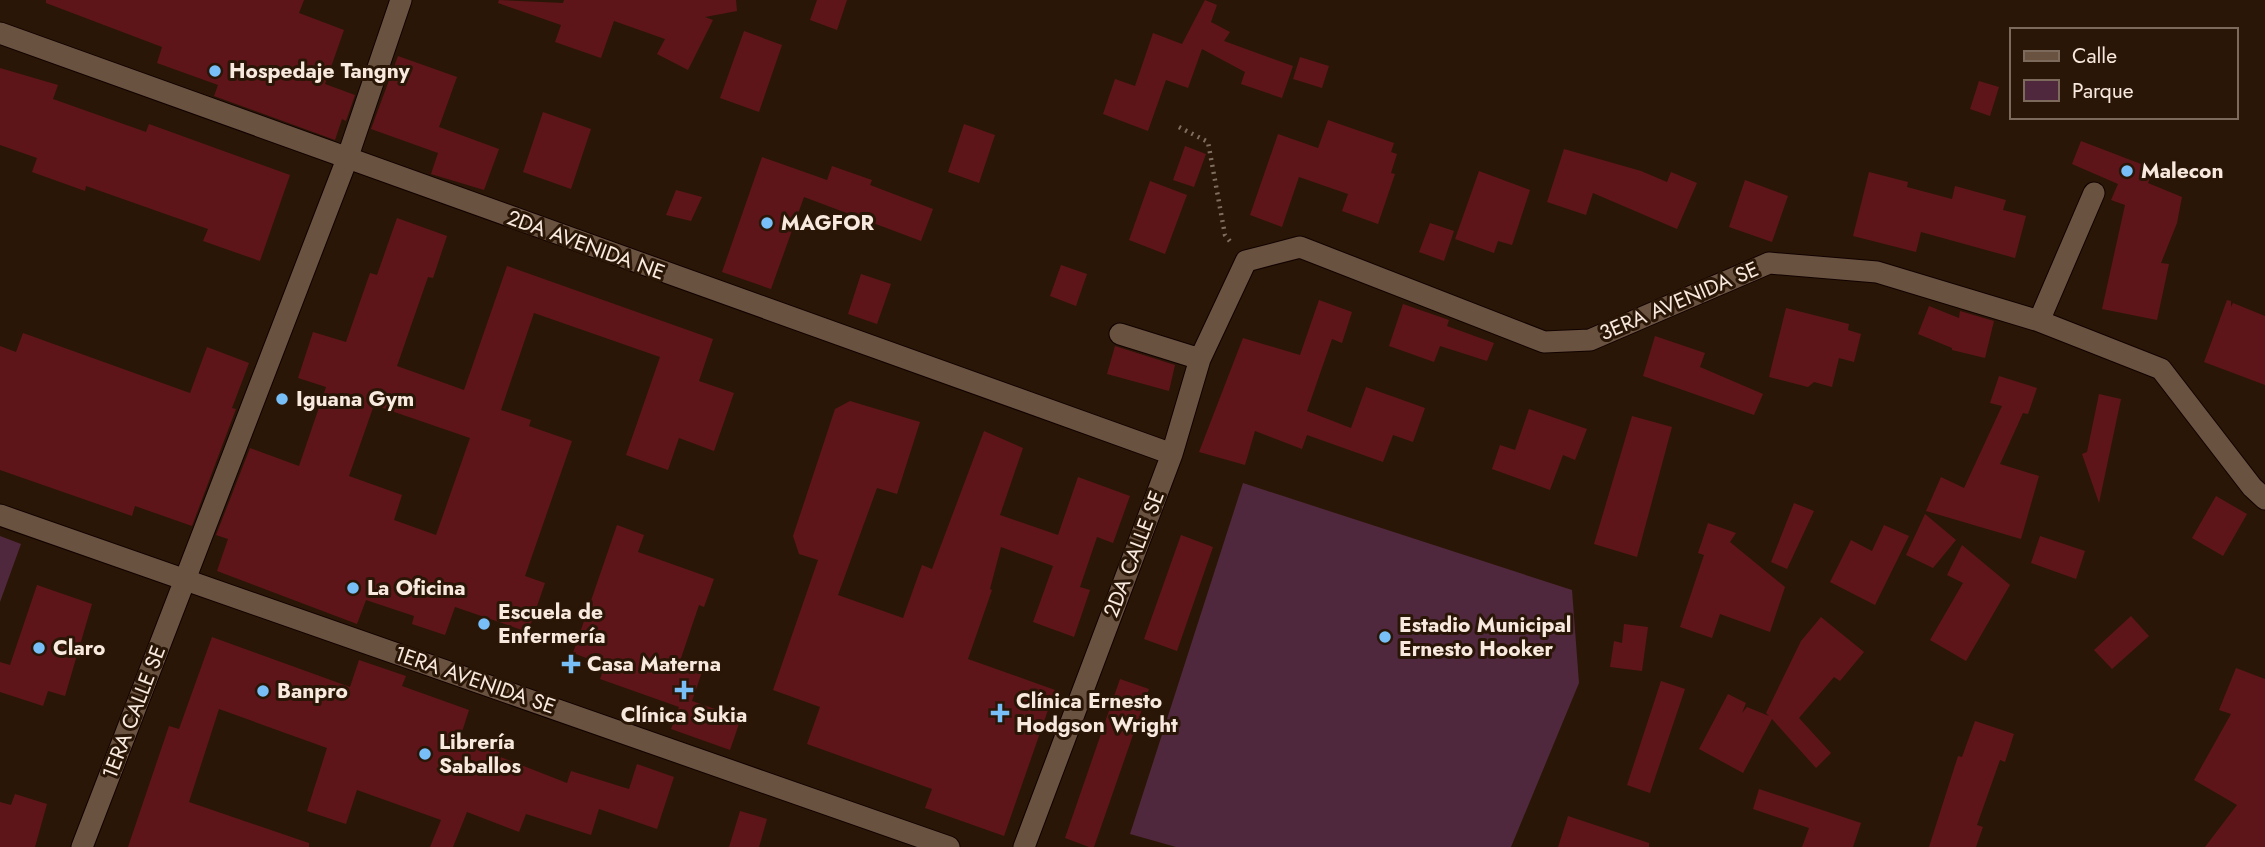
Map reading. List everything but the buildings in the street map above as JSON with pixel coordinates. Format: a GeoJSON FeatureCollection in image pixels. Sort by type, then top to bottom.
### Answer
{"type":"FeatureCollection","features":[{"type":"Feature","properties":{"kind":"street","name":"1ERA CALLE SE"},"geometry":{"type":"LineString","coordinates":[[82,847],[347,159],[401,0]]}},
{"type":"Feature","properties":{"kind":"street","name":"2DA AVENIDA NE"},"geometry":{"type":"LineString","coordinates":[[0,33],[1172,454]]}},
{"type":"Feature","properties":{"kind":"street"},"geometry":{"type":"LineString","coordinates":[[2039,321],[2094,194]]}},
{"type":"Feature","properties":{"kind":"street","name":"3ERA AVENIDA SE"},"geometry":{"type":"LineString","coordinates":[[1246,261],[1300,247],[1544,342],[1590,340],[1769,263],[1877,272],[2039,321],[2161,369],[2252,487],[2265,499]]}},
{"type":"Feature","properties":{"kind":"street","name":"2DA CALLE SE"},"geometry":{"type":"LineString","coordinates":[[1024,847],[1172,454],[1200,359],[1246,261]]}},
{"type":"Feature","properties":{"kind":"street"},"geometry":{"type":"LineString","coordinates":[[1120,334],[1200,359]]}},
{"type":"Feature","properties":{"kind":"street","name":"1ERA AVENIDA SE"},"geometry":{"type":"LineString","coordinates":[[0,515],[949,847]]}},
{"type":"Feature","properties":{"kind":"path"},"geometry":{"type":"LineString","coordinates":[[1179,127],[1208,142],[1225,235],[1246,261]]}},
{"type":"Feature","properties":{"kind":"green space","name":"Estadio Municipal Ernesto Hooker"},"geometry":{"type":"Polygon","coordinates":[[[1243,483],[1572,590],[1579,683],[1511,847],[1176,847],[1130,834],[1243,483]]]}},
{"type":"Feature","properties":{"kind":"green space"},"geometry":{"type":"Polygon","coordinates":[[[0,536],[21,544],[0,602],[0,536]]]}},
{"type":"Feature","properties":{"kind":"place","name":"Hospedaje Tangny"},"geometry":{"type":"Point","coordinates":[215,71]}},
{"type":"Feature","properties":{"kind":"place","name":"Malecon"},"geometry":{"type":"Point","coordinates":[2127,171]}},
{"type":"Feature","properties":{"kind":"place","name":"MAGFOR"},"geometry":{"type":"Point","coordinates":[767,223]}},
{"type":"Feature","properties":{"kind":"place","name":"Iguana Gym"},"geometry":{"type":"Point","coordinates":[282,399]}},
{"type":"Feature","properties":{"kind":"place","name":"La Oficina"},"geometry":{"type":"Point","coordinates":[353,588]}},
{"type":"Feature","properties":{"kind":"place","name":"Escuela de Enfermería"},"geometry":{"type":"Point","coordinates":[484,624]}},
{"type":"Feature","properties":{"kind":"place","name":"Estadio Municipal Ernesto Hooker"},"geometry":{"type":"Point","coordinates":[1385,637]}},
{"type":"Feature","properties":{"kind":"place","name":"Claro"},"geometry":{"type":"Point","coordinates":[39,648]}},
{"type":"Feature","properties":{"kind":"place","name":"Casa Materna"},"geometry":{"type":"Point","coordinates":[571,664]}},
{"type":"Feature","properties":{"kind":"place","name":"Clínica Sukia"},"geometry":{"type":"Point","coordinates":[684,690]}},
{"type":"Feature","properties":{"kind":"place","name":"Banpro"},"geometry":{"type":"Point","coordinates":[263,691]}},
{"type":"Feature","properties":{"kind":"place","name":"Clínica Ernesto Hodgson Wright"},"geometry":{"type":"Point","coordinates":[1000,713]}},
{"type":"Feature","properties":{"kind":"place","name":"Librería Saballos"},"geometry":{"type":"Point","coordinates":[425,754]}}]}
